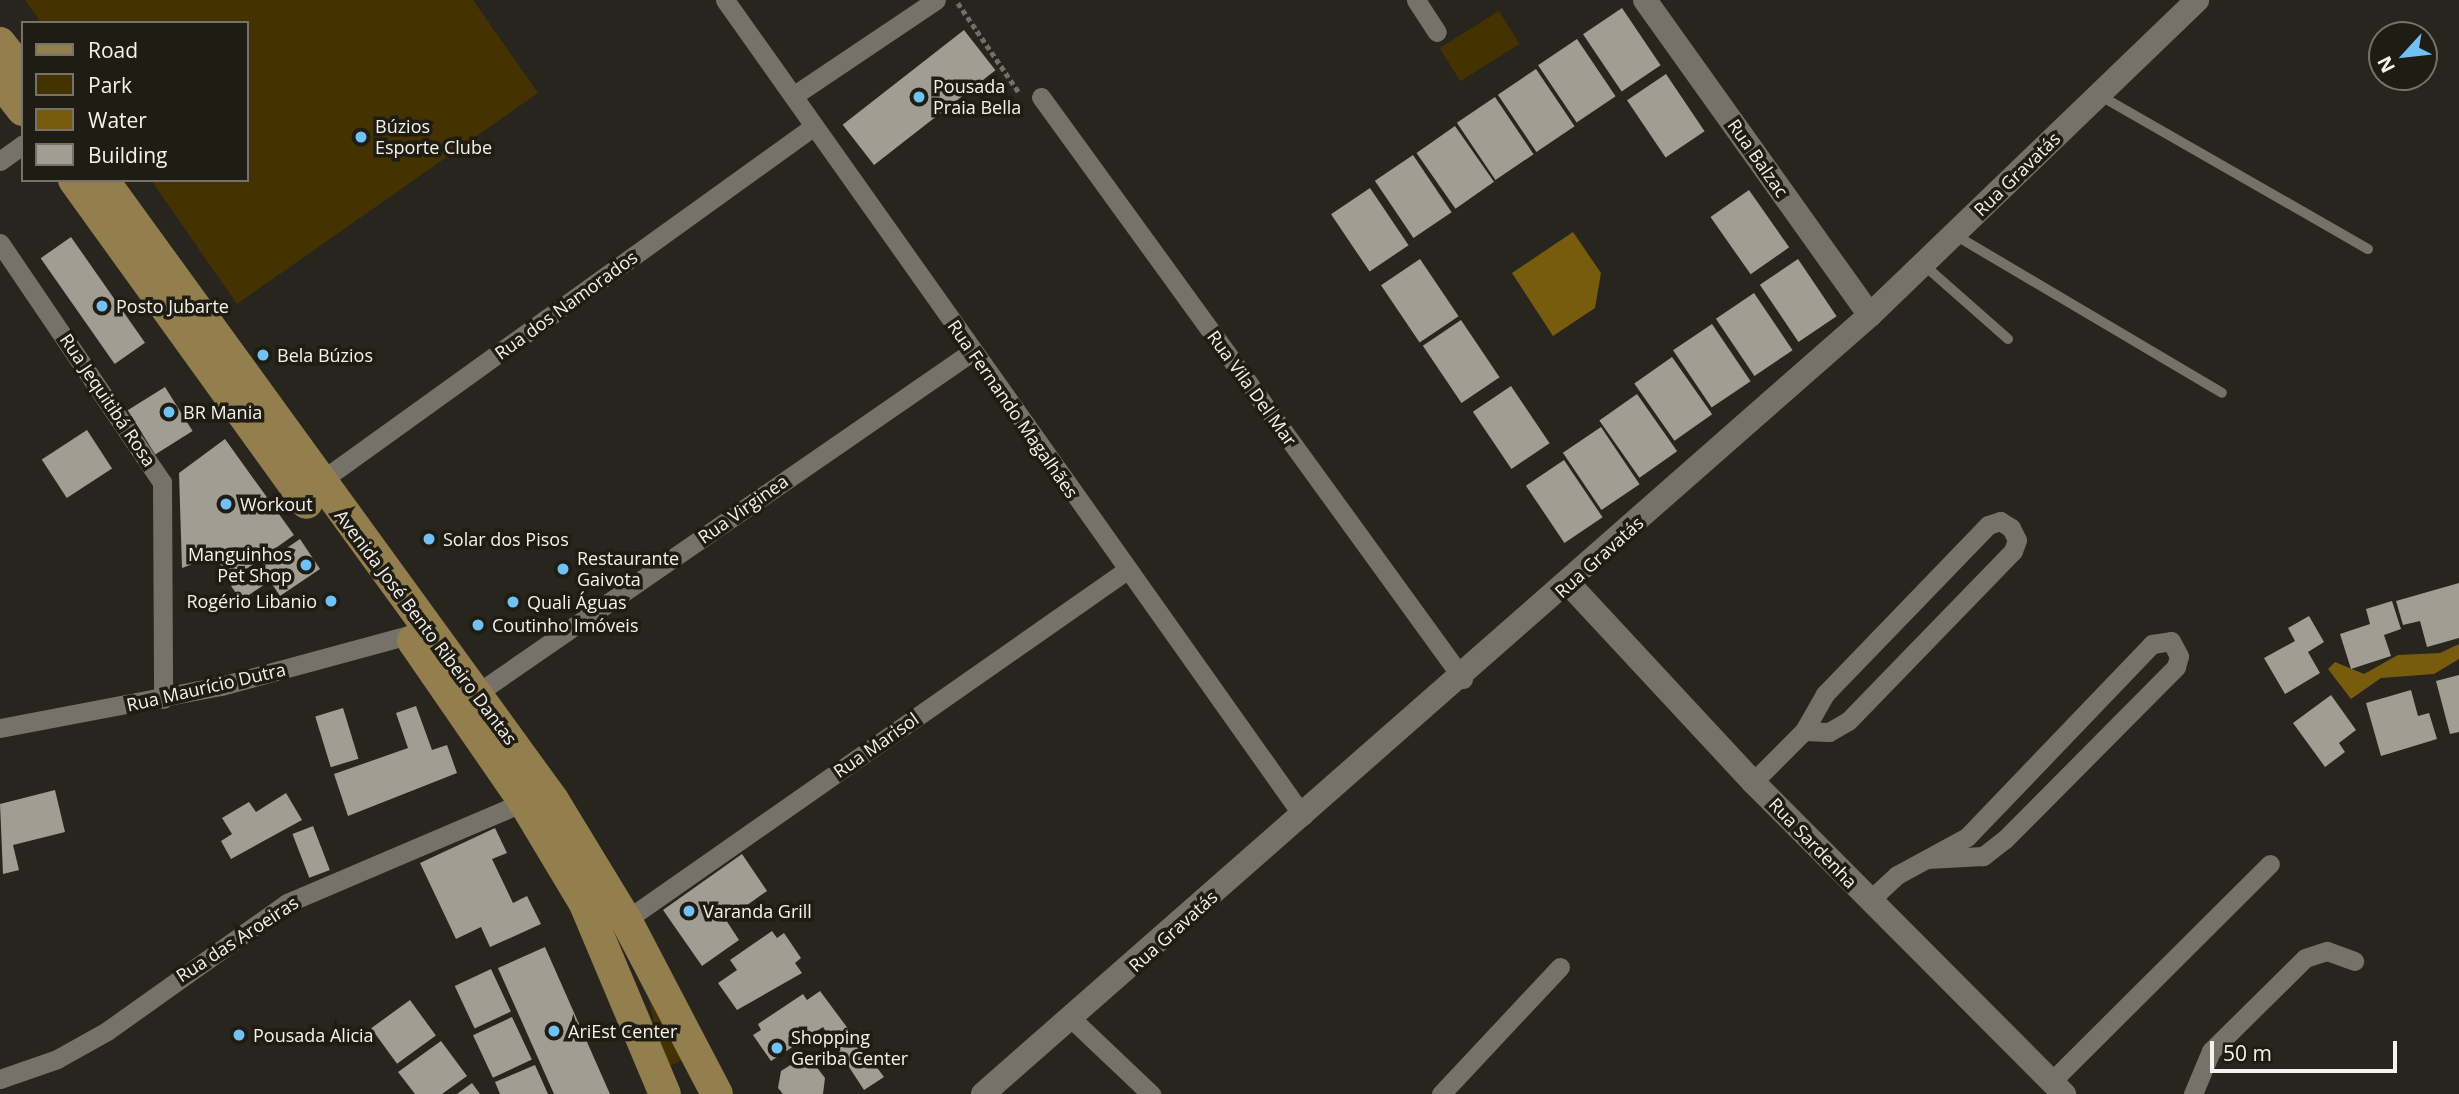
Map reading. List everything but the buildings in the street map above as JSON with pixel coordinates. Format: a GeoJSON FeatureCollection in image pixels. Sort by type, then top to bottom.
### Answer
{"type":"FeatureCollection","features":[{"type":"Feature","properties":{"kind":"main road"},"geometry":{"type":"LineString","coordinates":[[0,43],[21,69]]}},
{"type":"Feature","properties":{"kind":"main road"},"geometry":{"type":"LineString","coordinates":[[0,81],[21,107]]}},
{"type":"Feature","properties":{"kind":"main road","name":"Avenida José Bento Ribeiro Dantas"},"geometry":{"type":"LineString","coordinates":[[75,182],[409,635],[524,802],[591,916],[664,1092]]}},
{"type":"Feature","properties":{"kind":"main road","name":"Avenida José Bento Ribeiro Dantas"},"geometry":{"type":"LineString","coordinates":[[104,182],[318,483],[479,692],[626,920],[713,1084]]}},
{"type":"Feature","properties":{"kind":"main road"},"geometry":{"type":"LineString","coordinates":[[664,1092],[680,1074],[713,1084]]}},
{"type":"Feature","properties":{"kind":"street","name":"Rua Fernando Magalhães"},"geometry":{"type":"LineString","coordinates":[[725,0],[1303,816]]}},
{"type":"Feature","properties":{"kind":"street"},"geometry":{"type":"LineString","coordinates":[[793,96],[936,0]]}},
{"type":"Feature","properties":{"kind":"street"},"geometry":{"type":"LineString","coordinates":[[1416,0],[1437,32]]}},
{"type":"Feature","properties":{"kind":"street","name":"Rua Balzac"},"geometry":{"type":"LineString","coordinates":[[1645,0],[1870,315]]}},
{"type":"Feature","properties":{"kind":"street","name":"Rua Gravatás"},"geometry":{"type":"LineString","coordinates":[[983,1094],[1073,1020],[1303,816],[1463,679],[1870,315],[2197,0]]}},
{"type":"Feature","properties":{"kind":"street","name":"Rua Vila Del Mar"},"geometry":{"type":"LineString","coordinates":[[1041,97],[1463,679]]}},
{"type":"Feature","properties":{"kind":"street","name":"Rua dos Namorados"},"geometry":{"type":"LineString","coordinates":[[318,483],[814,126]]}},
{"type":"Feature","properties":{"kind":"street"},"geometry":{"type":"LineString","coordinates":[[0,161],[21,145]]}},
{"type":"Feature","properties":{"kind":"street","name":"Rua Jequitibá Rosa"},"geometry":{"type":"LineString","coordinates":[[0,243],[162,482],[163,699]]}},
{"type":"Feature","properties":{"kind":"street","name":"Rua Virginea"},"geometry":{"type":"LineString","coordinates":[[479,692],[973,351]]}},
{"type":"Feature","properties":{"kind":"street"},"geometry":{"type":"LineString","coordinates":[[1753,782],[1804,731],[1825,694],[1988,525],[2000,521],[2011,528],[2017,540],[2012,551],[1848,721],[1829,732],[1804,731]]}},
{"type":"Feature","properties":{"kind":"street","name":"Rua Marisol"},"geometry":{"type":"LineString","coordinates":[[626,920],[1127,570]]}},
{"type":"Feature","properties":{"kind":"street","name":"Rua Sardenha"},"geometry":{"type":"LineString","coordinates":[[1569,584],[1753,782],[2057,1088]]}},
{"type":"Feature","properties":{"kind":"street","name":"Rua Maurício Dutra"},"geometry":{"type":"LineString","coordinates":[[0,728],[163,699],[409,635]]}},
{"type":"Feature","properties":{"kind":"street"},"geometry":{"type":"LineString","coordinates":[[1870,901],[1897,875],[1927,859],[1984,821],[2152,644],[2171,641],[2179,656],[2176,667],[2005,839],[1983,856],[1927,859]]}},
{"type":"Feature","properties":{"kind":"street","name":"Rua das Aroeiras"},"geometry":{"type":"LineString","coordinates":[[0,1079],[57,1059],[107,1031],[287,903],[524,802]]}},
{"type":"Feature","properties":{"kind":"street"},"geometry":{"type":"LineString","coordinates":[[2057,1088],[2270,864]]}},
{"type":"Feature","properties":{"kind":"street"},"geometry":{"type":"LineString","coordinates":[[2193,1094],[2211,1051],[2305,958],[2327,951],[2354,961]]}},
{"type":"Feature","properties":{"kind":"street"},"geometry":{"type":"LineString","coordinates":[[1441,1094],[1560,967]]}},
{"type":"Feature","properties":{"kind":"street"},"geometry":{"type":"LineString","coordinates":[[1073,1020],[1151,1094]]}},
{"type":"Feature","properties":{"kind":"lane"},"geometry":{"type":"LineString","coordinates":[[2099,95],[2368,249]]}},
{"type":"Feature","properties":{"kind":"lane"},"geometry":{"type":"LineString","coordinates":[[1954,235],[2222,393]]}},
{"type":"Feature","properties":{"kind":"lane"},"geometry":{"type":"LineString","coordinates":[[1923,264],[2008,339]]}},
{"type":"Feature","properties":{"kind":"path"},"geometry":{"type":"LineString","coordinates":[[956,0],[1020,94],[1041,97]]}},
{"type":"Feature","properties":{"kind":"green space","name":"Búzios Esporte Clube"},"geometry":{"type":"Polygon","coordinates":[[[25,0],[473,0],[538,93],[237,304],[152,182],[248,182],[248,21],[40,21],[25,0]]]}},
{"type":"Feature","properties":{"kind":"green space"},"geometry":{"type":"Polygon","coordinates":[[[1499,11],[1520,44],[1460,81],[1440,48],[1499,11]]]}},
{"type":"Feature","properties":{"kind":"green space"},"geometry":{"type":"Polygon","coordinates":[[[648,993],[691,1056],[663,1069],[648,993]]]}},
{"type":"Feature","properties":{"kind":"water"},"geometry":{"type":"Polygon","coordinates":[[[1573,232],[1601,273],[1595,308],[1553,336],[1512,273],[1573,232]]]}},
{"type":"Feature","properties":{"kind":"water"},"geometry":{"type":"Polygon","coordinates":[[[2459,644],[2459,659],[2434,674],[2381,678],[2351,699],[2328,669],[2335,662],[2364,674],[2398,655],[2440,653],[2459,644]]]}},
{"type":"Feature","properties":{"kind":"place","name":"Pousada Praia Bella"},"geometry":{"type":"Point","coordinates":[919,97]}},
{"type":"Feature","properties":{"kind":"place","name":"Búzios Esporte Clube"},"geometry":{"type":"Point","coordinates":[361,137]}},
{"type":"Feature","properties":{"kind":"place","name":"Posto Jubarte"},"geometry":{"type":"Point","coordinates":[102,306]}},
{"type":"Feature","properties":{"kind":"place","name":"Bela Búzios"},"geometry":{"type":"Point","coordinates":[263,355]}},
{"type":"Feature","properties":{"kind":"place","name":"BR Mania"},"geometry":{"type":"Point","coordinates":[169,412]}},
{"type":"Feature","properties":{"kind":"place","name":"Workout"},"geometry":{"type":"Point","coordinates":[226,504]}},
{"type":"Feature","properties":{"kind":"place","name":"Solar dos Pisos"},"geometry":{"type":"Point","coordinates":[429,539]}},
{"type":"Feature","properties":{"kind":"place","name":"Manguinhos Pet Shop"},"geometry":{"type":"Point","coordinates":[306,565]}},
{"type":"Feature","properties":{"kind":"place","name":"Restaurante Gaivota"},"geometry":{"type":"Point","coordinates":[563,569]}},
{"type":"Feature","properties":{"kind":"place","name":"Rogério Libanio"},"geometry":{"type":"Point","coordinates":[331,601]}},
{"type":"Feature","properties":{"kind":"place","name":"Quali Águas"},"geometry":{"type":"Point","coordinates":[513,602]}},
{"type":"Feature","properties":{"kind":"place","name":"Coutinho Imóveis"},"geometry":{"type":"Point","coordinates":[478,625]}},
{"type":"Feature","properties":{"kind":"place","name":"Varanda Grill"},"geometry":{"type":"Point","coordinates":[689,911]}},
{"type":"Feature","properties":{"kind":"place","name":"AriEst Center"},"geometry":{"type":"Point","coordinates":[554,1031]}},
{"type":"Feature","properties":{"kind":"place","name":"Pousada Alicia"},"geometry":{"type":"Point","coordinates":[239,1035]}},
{"type":"Feature","properties":{"kind":"place","name":"Shopping Geriba Center"},"geometry":{"type":"Point","coordinates":[777,1048]}}]}
